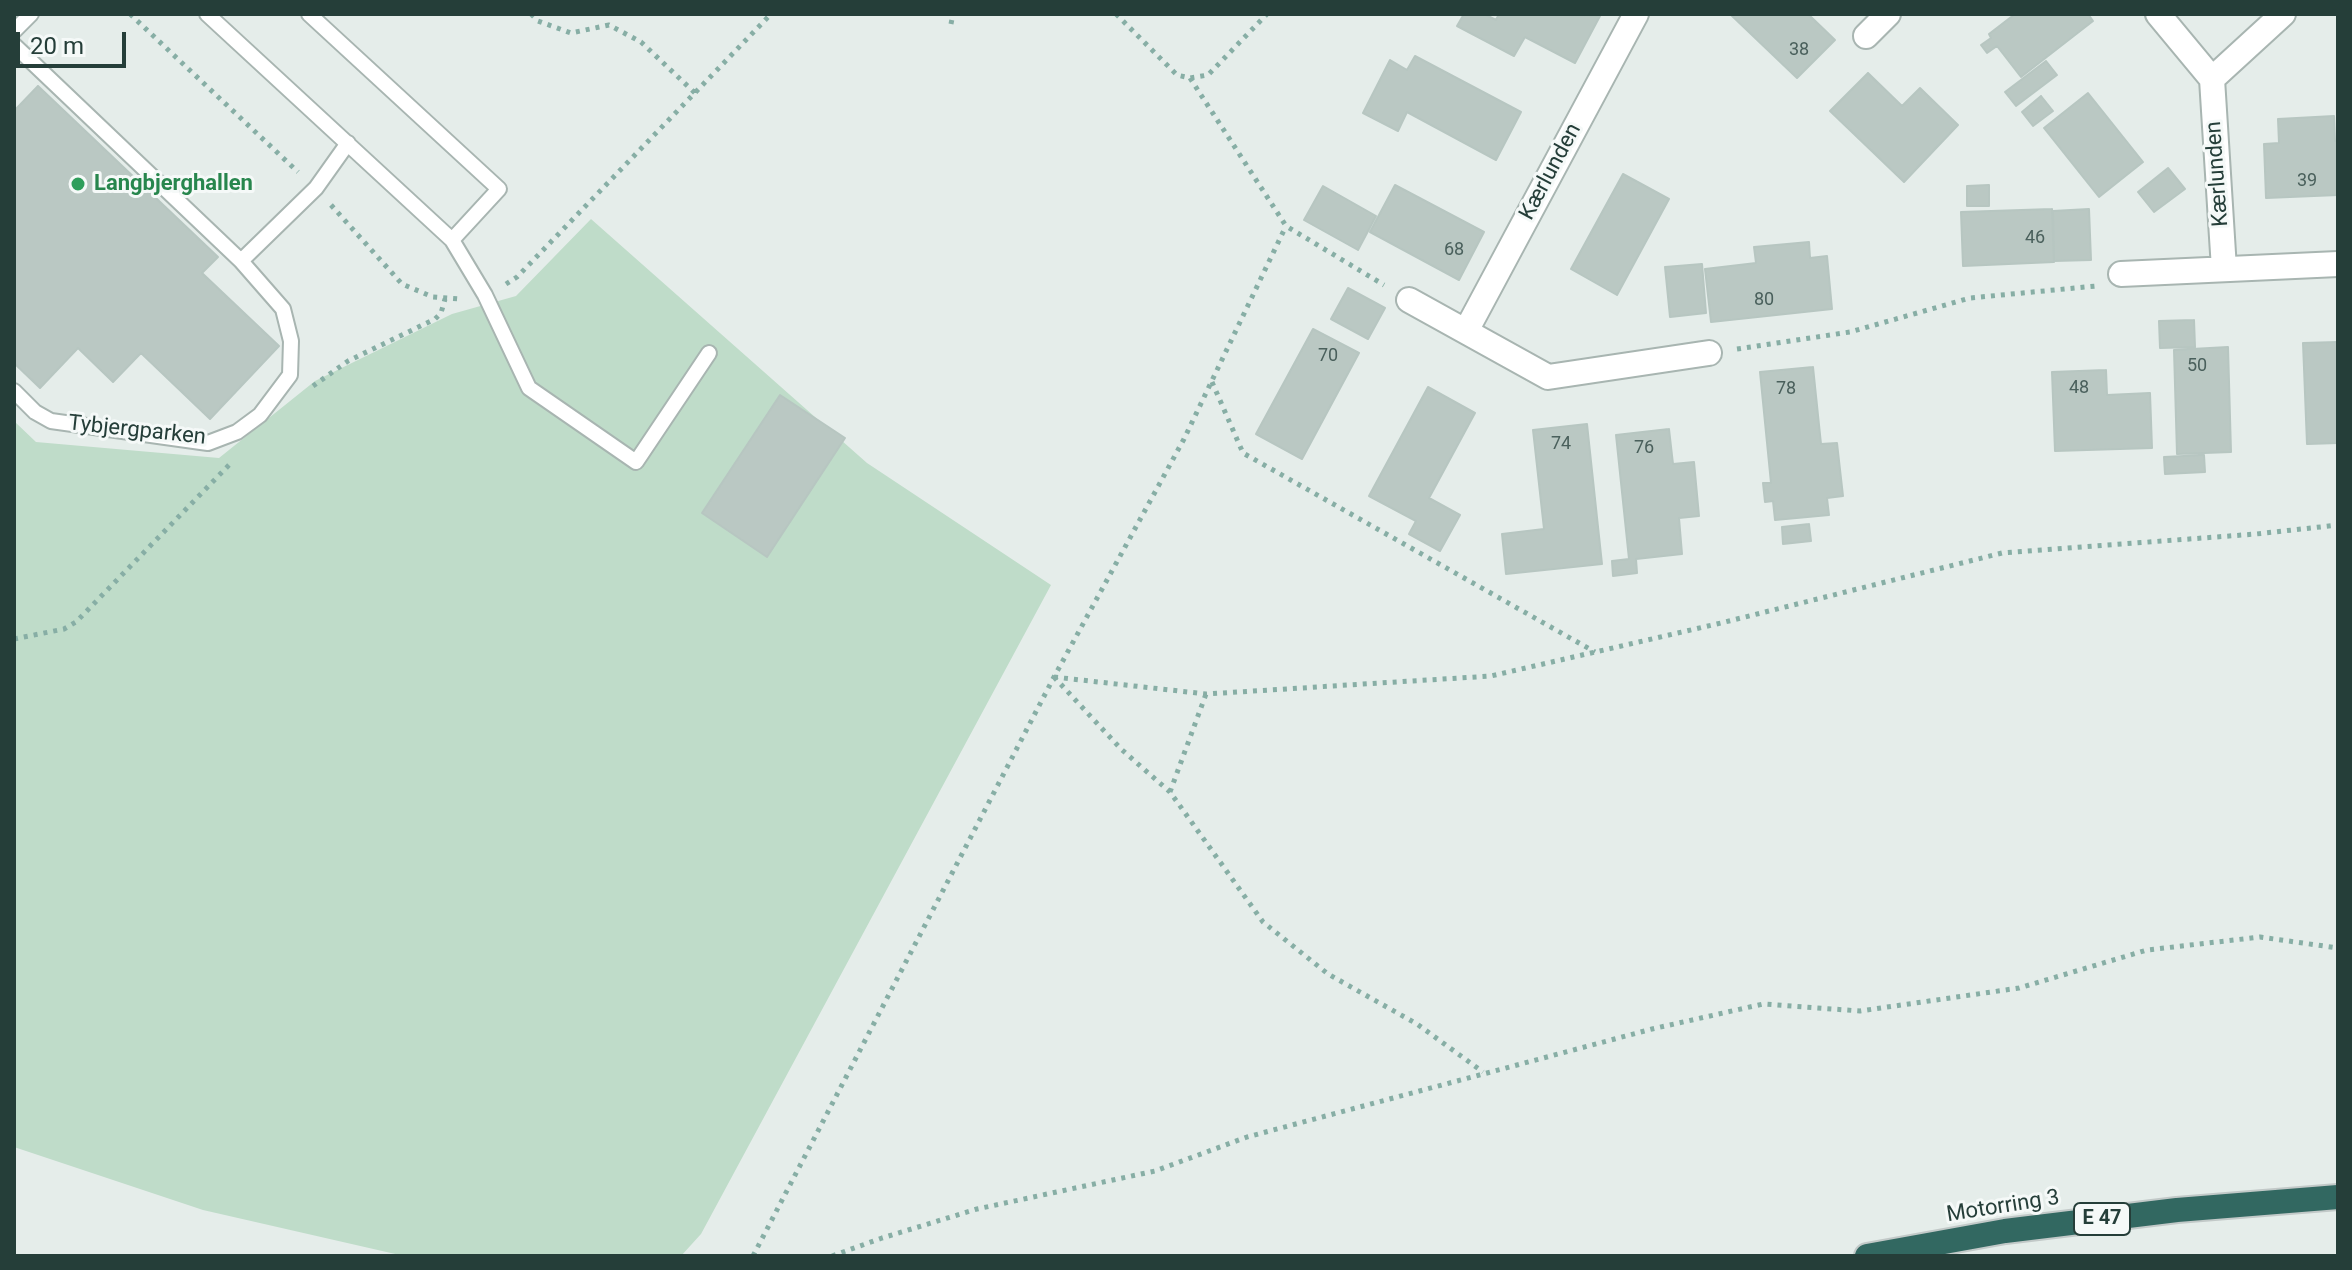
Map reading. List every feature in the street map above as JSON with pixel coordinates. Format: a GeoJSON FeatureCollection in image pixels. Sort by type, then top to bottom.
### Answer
{"type":"FeatureCollection","features":[{"type":"Feature","properties":{"kind":"highway","name":"Motorring 3"},"geometry":{"type":"LineString","coordinates":[[1867,1256],[2005,1231],[2177,1210],[2338,1197]]}},
{"type":"Feature","properties":{"kind":"street","name":"Kærlunden"},"geometry":{"type":"LineString","coordinates":[[1466,331],[1636,14]]}},
{"type":"Feature","properties":{"kind":"street"},"geometry":{"type":"LineString","coordinates":[[1866,36],[1888,14]]}},
{"type":"Feature","properties":{"kind":"street"},"geometry":{"type":"LineString","coordinates":[[2158,14],[2212,79],[2283,14]]}},
{"type":"Feature","properties":{"kind":"street","name":"Kærlunden"},"geometry":{"type":"LineString","coordinates":[[2212,79],[2224,269]]}},
{"type":"Feature","properties":{"kind":"street"},"geometry":{"type":"LineString","coordinates":[[2121,274],[2338,264]]}},
{"type":"Feature","properties":{"kind":"street"},"geometry":{"type":"LineString","coordinates":[[1409,300],[1548,377],[1709,353]]}},
{"type":"Feature","properties":{"kind":"lane"},"geometry":{"type":"LineString","coordinates":[[14,31],[31,14]]}},
{"type":"Feature","properties":{"kind":"lane"},"geometry":{"type":"LineString","coordinates":[[207,14],[452,240],[485,295],[529,388],[636,462],[709,353]]}},
{"type":"Feature","properties":{"kind":"lane"},"geometry":{"type":"LineString","coordinates":[[309,14],[499,189],[452,240]]}},
{"type":"Feature","properties":{"kind":"lane","name":"Tybjergparken"},"geometry":{"type":"LineString","coordinates":[[14,45],[241,261],[283,309],[291,341],[290,375],[260,415],[237,432],[208,443],[51,421],[35,412],[14,391]]}},
{"type":"Feature","properties":{"kind":"lane"},"geometry":{"type":"LineString","coordinates":[[241,261],[316,188],[348,143]]}},
{"type":"Feature","properties":{"kind":"path"},"geometry":{"type":"LineString","coordinates":[[531,14],[538,21],[571,33],[609,25],[641,42],[695,93]]}},
{"type":"Feature","properties":{"kind":"path"},"geometry":{"type":"LineString","coordinates":[[951,24],[953,14]]}},
{"type":"Feature","properties":{"kind":"path"},"geometry":{"type":"LineString","coordinates":[[1116,14],[1177,75],[1190,78],[1208,75],[1267,14]]}},
{"type":"Feature","properties":{"kind":"path"},"geometry":{"type":"LineString","coordinates":[[1190,78],[1286,226],[1409,300]]}},
{"type":"Feature","properties":{"kind":"path"},"geometry":{"type":"LineString","coordinates":[[753,1256],[1054,677],[1184,439],[1286,226]]}},
{"type":"Feature","properties":{"kind":"path"},"geometry":{"type":"LineString","coordinates":[[1709,353],[1850,332],[1970,298],[2107,285],[2121,274]]}},
{"type":"Feature","properties":{"kind":"path"},"geometry":{"type":"LineString","coordinates":[[309,389],[348,361],[435,319],[441,313],[445,299]]}},
{"type":"Feature","properties":{"kind":"path"},"geometry":{"type":"LineString","coordinates":[[1212,381],[1243,453],[1597,652]]}},
{"type":"Feature","properties":{"kind":"path"},"geometry":{"type":"LineString","coordinates":[[14,639],[64,629],[76,622],[232,461]]}},
{"type":"Feature","properties":{"kind":"path"},"geometry":{"type":"LineString","coordinates":[[1054,677],[1206,694],[1491,676],[2002,553],[2338,525]]}},
{"type":"Feature","properties":{"kind":"path"},"geometry":{"type":"LineString","coordinates":[[1054,677],[1121,749],[1170,792],[1263,922],[1328,974],[1417,1024],[1484,1072]]}},
{"type":"Feature","properties":{"kind":"path"},"geometry":{"type":"LineString","coordinates":[[1170,792],[1206,694]]}},
{"type":"Feature","properties":{"kind":"path"},"geometry":{"type":"LineString","coordinates":[[832,1256],[977,1209],[1155,1171],[1247,1137],[1484,1072],[1763,1004],[1860,1011],[2019,988],[2147,950],[2260,937],[2338,948]]}},
{"type":"Feature","properties":{"kind":"green space"},"geometry":{"type":"Polygon","coordinates":[[[591,219],[867,463],[1051,585],[701,1234],[681,1256],[404,1256],[203,1210],[14,1147],[14,421],[36,442],[219,458],[315,381],[452,314],[516,296],[591,219]]]}},
{"type":"Feature","properties":{"kind":"building"},"geometry":{"type":"Polygon","coordinates":[[[1464,14],[1484,14],[1496,20],[1499,14],[1600,16],[1575,63],[1525,37],[1514,56],[1457,26],[1464,14]]]}},
{"type":"Feature","properties":{"kind":"building"},"geometry":{"type":"Polygon","coordinates":[[[1730,14],[1808,14],[1835,40],[1797,78],[1730,14]]]}},
{"type":"Feature","properties":{"kind":"building"},"geometry":{"type":"Polygon","coordinates":[[[2015,14],[2088,14],[2093,21],[2021,77],[1997,46],[1987,53],[1981,45],[1991,38],[1989,34],[2015,14]]]}},
{"type":"Feature","properties":{"kind":"building"},"geometry":{"type":"Polygon","coordinates":[[[1415,56],[1521,112],[1496,160],[1407,112],[1398,131],[1363,113],[1390,60],[1407,70],[1415,56]]]}},
{"type":"Feature","properties":{"kind":"building"},"geometry":{"type":"Polygon","coordinates":[[[2046,61],[2057,75],[2016,106],[2005,92],[2046,61]]]}},
{"type":"Feature","properties":{"kind":"building"},"geometry":{"type":"Polygon","coordinates":[[[1868,73],[1902,106],[1920,88],[1958,125],[1904,182],[1830,111],[1868,73]]]}},
{"type":"Feature","properties":{"kind":"building","name":"Langbjerghallen"},"geometry":{"type":"Polygon","coordinates":[[[38,86],[218,257],[202,273],[279,346],[210,419],[141,353],[113,382],[78,348],[40,388],[14,363],[14,111],[38,86]]]}},
{"type":"Feature","properties":{"kind":"building"},"geometry":{"type":"Polygon","coordinates":[[[2088,93],[2143,162],[2099,197],[2044,128],[2088,93]]]}},
{"type":"Feature","properties":{"kind":"building"},"geometry":{"type":"Polygon","coordinates":[[[2041,96],[2053,111],[2033,126],[2022,112],[2041,96]]]}},
{"type":"Feature","properties":{"kind":"building"},"geometry":{"type":"Polygon","coordinates":[[[2334,116],[2335,141],[2338,141],[2338,195],[2266,198],[2264,144],[2279,143],[2278,119],[2334,116]]]}},
{"type":"Feature","properties":{"kind":"building"},"geometry":{"type":"Polygon","coordinates":[[[2168,168],[2185,189],[2154,212],[2138,192],[2168,168]]]}},
{"type":"Feature","properties":{"kind":"building"},"geometry":{"type":"Polygon","coordinates":[[[1623,174],[1669,199],[1617,295],[1571,269],[1623,174]]]}},
{"type":"Feature","properties":{"kind":"building"},"geometry":{"type":"Polygon","coordinates":[[[1395,185],[1484,232],[1459,280],[1370,232],[1395,185]]]}},
{"type":"Feature","properties":{"kind":"building"},"geometry":{"type":"Polygon","coordinates":[[[1989,185],[1989,206],[1967,206],[1967,186],[1989,185]]]}},
{"type":"Feature","properties":{"kind":"building"},"geometry":{"type":"Polygon","coordinates":[[[1323,186],[1376,216],[1358,250],[1304,220],[1323,186]]]}},
{"type":"Feature","properties":{"kind":"building"},"geometry":{"type":"Polygon","coordinates":[[[2052,209],[2054,262],[1963,266],[1961,212],[2052,209]]]}},
{"type":"Feature","properties":{"kind":"building"},"geometry":{"type":"Polygon","coordinates":[[[2089,209],[2091,260],[2054,261],[2053,211],[2089,209]]]}},
{"type":"Feature","properties":{"kind":"building"},"geometry":{"type":"Polygon","coordinates":[[[1809,242],[1810,258],[1827,256],[1832,309],[1711,322],[1705,269],[1756,263],[1754,247],[1809,242]]]}},
{"type":"Feature","properties":{"kind":"building"},"geometry":{"type":"Polygon","coordinates":[[[1702,264],[1706,313],[1670,317],[1665,267],[1702,264]]]}},
{"type":"Feature","properties":{"kind":"building"},"geometry":{"type":"Polygon","coordinates":[[[1348,288],[1385,308],[1368,339],[1331,319],[1348,288]]]}},
{"type":"Feature","properties":{"kind":"building"},"geometry":{"type":"Polygon","coordinates":[[[2194,320],[2195,347],[2160,348],[2159,321],[2194,320]]]}},
{"type":"Feature","properties":{"kind":"building"},"geometry":{"type":"Polygon","coordinates":[[[1313,329],[1359,353],[1302,459],[1256,434],[1313,329]]]}},
{"type":"Feature","properties":{"kind":"building"},"geometry":{"type":"Polygon","coordinates":[[[2338,342],[2338,443],[2307,444],[2303,343],[2338,342]]]}},
{"type":"Feature","properties":{"kind":"building"},"geometry":{"type":"Polygon","coordinates":[[[2228,347],[2231,452],[2177,454],[2174,350],[2228,347]]]}},
{"type":"Feature","properties":{"kind":"building"},"geometry":{"type":"Polygon","coordinates":[[[1813,367],[1821,444],[1837,443],[1843,496],[1827,498],[1829,515],[1775,520],[1773,501],[1765,502],[1763,483],[1771,483],[1760,372],[1813,367]]]}},
{"type":"Feature","properties":{"kind":"building"},"geometry":{"type":"Polygon","coordinates":[[[2106,370],[2107,395],[2150,393],[2152,448],[2055,451],[2052,372],[2106,370]]]}},
{"type":"Feature","properties":{"kind":"building"},"geometry":{"type":"Polygon","coordinates":[[[1428,387],[1475,413],[1429,498],[1460,515],[1440,551],[1409,534],[1416,521],[1369,496],[1428,387]]]}},
{"type":"Feature","properties":{"kind":"building"},"geometry":{"type":"Polygon","coordinates":[[[780,395],[845,438],[767,557],[702,513],[780,395]]]}},
{"type":"Feature","properties":{"kind":"building"},"geometry":{"type":"Polygon","coordinates":[[[1587,424],[1602,564],[1506,574],[1502,534],[1544,529],[1533,430],[1587,424]]]}},
{"type":"Feature","properties":{"kind":"building"},"geometry":{"type":"Polygon","coordinates":[[[1669,429],[1673,464],[1694,462],[1699,516],[1679,518],[1682,554],[1636,559],[1637,573],[1613,576],[1612,561],[1629,559],[1616,435],[1669,429]]]}},
{"type":"Feature","properties":{"kind":"building"},"geometry":{"type":"Polygon","coordinates":[[[2204,455],[2205,472],[2165,474],[2164,457],[2204,455]]]}},
{"type":"Feature","properties":{"kind":"building"},"geometry":{"type":"Polygon","coordinates":[[[1809,524],[1811,541],[1783,544],[1782,527],[1809,524]]]}},
{"type":"Feature","properties":{"kind":"place","name":"Langbjerghallen"},"geometry":{"type":"Point","coordinates":[78,184]}}]}
